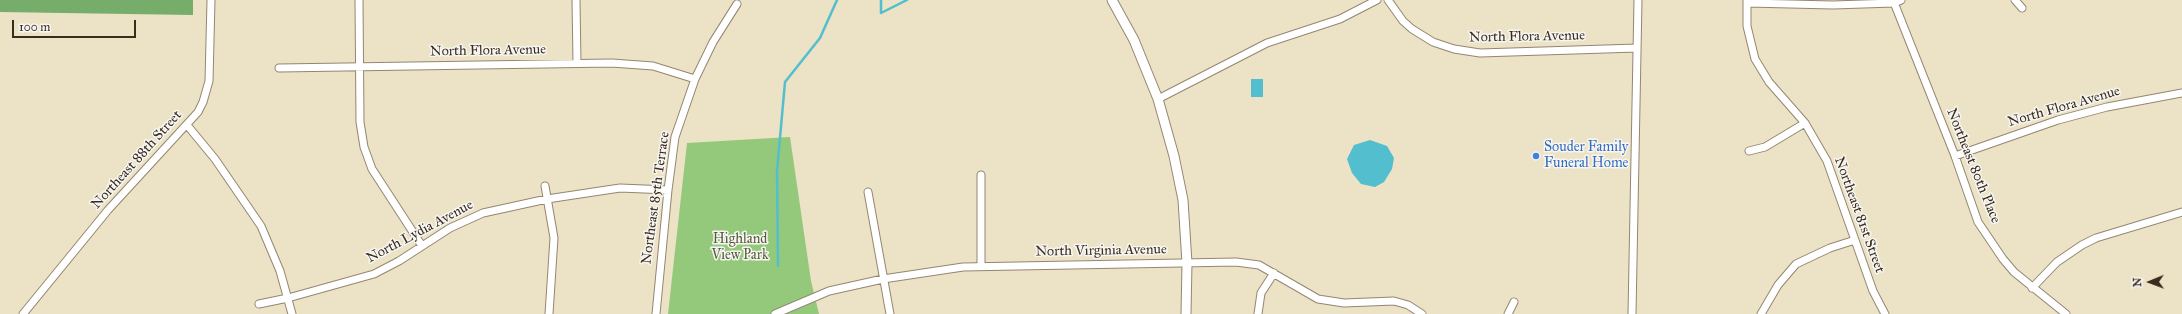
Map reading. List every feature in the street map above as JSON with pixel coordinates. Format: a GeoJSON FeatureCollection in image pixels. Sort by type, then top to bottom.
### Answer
{"type":"FeatureCollection","features":[{"type":"Feature","properties":{"kind":"main road"},"geometry":{"type":"LineString","coordinates":[[1112,0],[1134,40],[1158,99],[1174,156],[1183,200],[1187,263],[1186,314]]}},
{"type":"Feature","properties":{"kind":"street","name":"Northeast 88th Street"},"geometry":{"type":"LineString","coordinates":[[23,314],[108,210],[186,125],[203,102],[209,81],[211,0]]}},
{"type":"Feature","properties":{"kind":"street"},"geometry":{"type":"LineString","coordinates":[[359,0],[361,66],[360,122],[367,159],[422,246]]}},
{"type":"Feature","properties":{"kind":"street"},"geometry":{"type":"LineString","coordinates":[[576,0],[577,63]]}},
{"type":"Feature","properties":{"kind":"street"},"geometry":{"type":"LineString","coordinates":[[1158,99],[1267,43],[1340,19],[1377,0]]}},
{"type":"Feature","properties":{"kind":"street","name":"North Flora Avenue"},"geometry":{"type":"LineString","coordinates":[[1388,0],[1403,21],[1417,32],[1433,42],[1454,49],[1480,53],[1638,48]]}},
{"type":"Feature","properties":{"kind":"street"},"geometry":{"type":"LineString","coordinates":[[1632,314],[1638,0]]}},
{"type":"Feature","properties":{"kind":"street"},"geometry":{"type":"LineString","coordinates":[[2015,0],[2022,8]]}},
{"type":"Feature","properties":{"kind":"street"},"geometry":{"type":"LineString","coordinates":[[1747,1],[1832,5],[1896,1]]}},
{"type":"Feature","properties":{"kind":"street","name":"Northeast 81st Street"},"geometry":{"type":"LineString","coordinates":[[1747,1],[1749,40],[1755,59],[1769,82],[1804,123],[1829,167],[1873,291],[1885,314]]}},
{"type":"Feature","properties":{"kind":"street","name":"Northeast 80th Place"},"geometry":{"type":"LineString","coordinates":[[1896,1],[1955,156],[1975,215],[1984,232],[2002,259],[2032,288],[2066,314]]}},
{"type":"Feature","properties":{"kind":"street","name":"Northeast 85th Terrace"},"geometry":{"type":"LineString","coordinates":[[656,314],[668,190],[675,137],[695,79],[713,42],[737,4]]}},
{"type":"Feature","properties":{"kind":"street","name":"North Flora Avenue"},"geometry":{"type":"LineString","coordinates":[[279,68],[577,63],[653,66],[695,79]]}},
{"type":"Feature","properties":{"kind":"street","name":"North Flora Avenue"},"geometry":{"type":"LineString","coordinates":[[1955,156],[2058,120],[2107,107],[2182,93]]}},
{"type":"Feature","properties":{"kind":"street"},"geometry":{"type":"LineString","coordinates":[[1749,151],[1765,148],[1804,123]]}},
{"type":"Feature","properties":{"kind":"street"},"geometry":{"type":"LineString","coordinates":[[186,125],[215,159],[261,226],[280,271],[292,314]]}},
{"type":"Feature","properties":{"kind":"street"},"geometry":{"type":"LineString","coordinates":[[981,175],[981,265]]}},
{"type":"Feature","properties":{"kind":"street"},"geometry":{"type":"LineString","coordinates":[[544,186],[554,250],[549,314]]}},
{"type":"Feature","properties":{"kind":"street","name":"North Lydia Avenue"},"geometry":{"type":"LineString","coordinates":[[259,304],[288,298],[374,274],[399,262],[466,219],[500,208],[620,188],[668,190]]}},
{"type":"Feature","properties":{"kind":"street"},"geometry":{"type":"LineString","coordinates":[[868,192],[890,314]]}},
{"type":"Feature","properties":{"kind":"street"},"geometry":{"type":"LineString","coordinates":[[2032,288],[2057,262],[2082,245],[2096,238],[2182,212]]}},
{"type":"Feature","properties":{"kind":"street"},"geometry":{"type":"LineString","coordinates":[[1761,314],[1778,285],[1796,264],[1830,248],[1855,240]]}},
{"type":"Feature","properties":{"kind":"street","name":"North Virginia Avenue"},"geometry":{"type":"LineString","coordinates":[[775,314],[829,291],[883,279],[981,265],[1187,263],[1248,263],[1258,265],[1318,299],[1344,303],[1394,301],[1408,305],[1422,314]]}},
{"type":"Feature","properties":{"kind":"street"},"geometry":{"type":"LineString","coordinates":[[1258,314],[1261,293],[1274,273]]}},
{"type":"Feature","properties":{"kind":"street"},"geometry":{"type":"LineString","coordinates":[[1508,314],[1514,302]]}},
{"type":"Feature","properties":{"kind":"green space"},"geometry":{"type":"Polygon","coordinates":[[[0,0],[193,0],[193,15],[0,12],[0,0]]]}},
{"type":"Feature","properties":{"kind":"green space","name":"Highland View Park"},"geometry":{"type":"Polygon","coordinates":[[[790,137],[811,281],[819,314],[668,314],[687,143],[790,137]]]}},
{"type":"Feature","properties":{"kind":"water"},"geometry":{"type":"Polygon","coordinates":[[[1251,79],[1263,79],[1263,97],[1251,97],[1251,79]]]}},
{"type":"Feature","properties":{"kind":"water"},"geometry":{"type":"Polygon","coordinates":[[[1370,140],[1387,146],[1394,158],[1392,169],[1384,182],[1375,187],[1361,184],[1352,173],[1347,159],[1354,145],[1370,140]]]}},
{"type":"Feature","properties":{"kind":"waterway"},"geometry":{"type":"LineString","coordinates":[[778,266],[777,171],[785,82],[820,38],[837,0]]}},
{"type":"Feature","properties":{"kind":"waterway"},"geometry":{"type":"LineString","coordinates":[[881,0],[881,13],[907,0]]}},
{"type":"Feature","properties":{"kind":"place","name":"Souder Family Funeral Home"},"geometry":{"type":"Point","coordinates":[1536,156]}}]}
